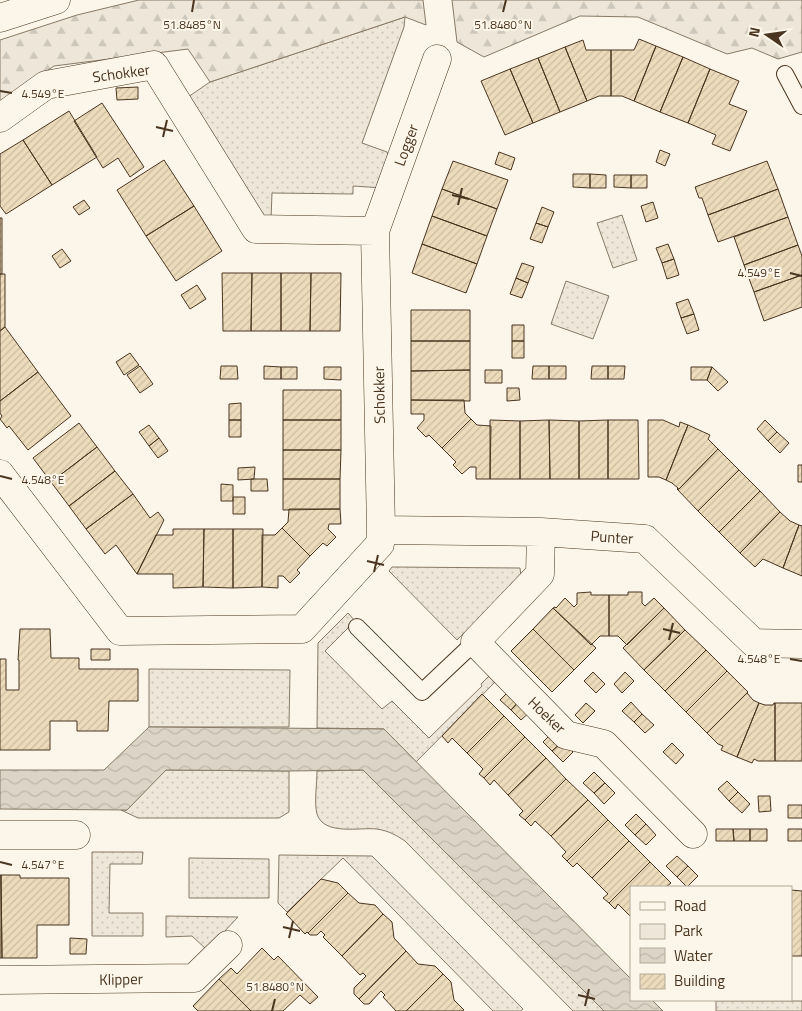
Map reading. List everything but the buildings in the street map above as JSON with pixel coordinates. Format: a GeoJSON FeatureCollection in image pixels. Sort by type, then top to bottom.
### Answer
{"type":"FeatureCollection","features":[{"type":"Feature","properties":{"kind":"street"},"geometry":{"type":"LineString","coordinates":[[0,18],[56,0]]}},
{"type":"Feature","properties":{"kind":"street","name":"Logger"},"geometry":{"type":"LineString","coordinates":[[375,230],[437,59]]}},
{"type":"Feature","properties":{"kind":"street","name":"Schokker"},"geometry":{"type":"LineString","coordinates":[[0,118],[46,85],[154,65],[256,229],[375,230],[380,544],[302,629],[120,631],[0,474]]}},
{"type":"Feature","properties":{"kind":"street","name":"Punter"},"geometry":{"type":"LineString","coordinates":[[381,530],[541,532],[645,539],[754,643],[802,644]]}},
{"type":"Feature","properties":{"kind":"street"},"geometry":{"type":"LineString","coordinates":[[475,642],[540,574],[541,532]]}},
{"type":"Feature","properties":{"kind":"street","name":"Hoeker"},"geometry":{"type":"LineString","coordinates":[[475,642],[566,735],[604,744],[693,834]]}},
{"type":"Feature","properties":{"kind":"street"},"geometry":{"type":"LineString","coordinates":[[0,835],[76,835]]}},
{"type":"Feature","properties":{"kind":"street","name":"Klipper"},"geometry":{"type":"LineString","coordinates":[[0,980],[194,978],[228,945]]}},
{"type":"Feature","properties":{"kind":"lane"},"geometry":{"type":"LineString","coordinates":[[785,74],[802,106]]}},
{"type":"Feature","properties":{"kind":"lane"},"geometry":{"type":"LineString","coordinates":[[357,627],[422,692],[475,642]]}},
{"type":"Feature","properties":{"kind":"green space"},"geometry":{"type":"Polygon","coordinates":[[[139,0],[423,0],[426,25],[405,17],[210,82],[188,49],[54,66],[0,103],[0,40],[77,15],[139,0]]]}},
{"type":"Feature","properties":{"kind":"green space"},"geometry":{"type":"Polygon","coordinates":[[[452,0],[802,0],[802,52],[778,59],[752,48],[727,54],[638,17],[580,16],[484,57],[457,42],[452,0]]]}},
{"type":"Feature","properties":{"kind":"green space"},"geometry":{"type":"Polygon","coordinates":[[[405,17],[404,27],[362,143],[387,152],[391,164],[383,188],[353,186],[353,194],[272,193],[271,219],[266,220],[188,97],[210,82],[405,17]]]}},
{"type":"Feature","properties":{"kind":"green space"},"geometry":{"type":"Polygon","coordinates":[[[622,215],[637,260],[613,268],[597,223],[622,215]]]}},
{"type":"Feature","properties":{"kind":"green space"},"geometry":{"type":"Polygon","coordinates":[[[566,281],[609,296],[593,339],[551,324],[566,281]]]}},
{"type":"Feature","properties":{"kind":"green space"},"geometry":{"type":"Polygon","coordinates":[[[392,567],[520,568],[521,577],[457,640],[389,571],[392,567]]]}},
{"type":"Feature","properties":{"kind":"green space"},"geometry":{"type":"Polygon","coordinates":[[[348,613],[355,621],[325,651],[382,709],[392,701],[429,738],[482,686],[481,684],[493,672],[499,678],[416,762],[384,729],[317,728],[318,643],[348,613]]]}},
{"type":"Feature","properties":{"kind":"green space"},"geometry":{"type":"Polygon","coordinates":[[[149,669],[290,670],[289,727],[149,727],[149,669]]]}},
{"type":"Feature","properties":{"kind":"green space"},"geometry":{"type":"Polygon","coordinates":[[[165,770],[289,771],[289,812],[279,818],[138,818],[121,810],[127,810],[165,770]]]}},
{"type":"Feature","properties":{"kind":"green space"},"geometry":{"type":"Polygon","coordinates":[[[363,770],[604,1011],[573,1011],[405,841],[377,829],[335,828],[321,821],[317,814],[316,804],[317,771],[363,770]]]}},
{"type":"Feature","properties":{"kind":"green space"},"geometry":{"type":"Polygon","coordinates":[[[92,852],[143,852],[142,864],[110,864],[109,913],[143,913],[143,936],[92,936],[92,852]]]}},
{"type":"Feature","properties":{"kind":"green space"},"geometry":{"type":"Polygon","coordinates":[[[279,855],[372,856],[523,1009],[521,1011],[493,1011],[343,858],[287,912],[278,903],[279,855]]]}},
{"type":"Feature","properties":{"kind":"green space"},"geometry":{"type":"Polygon","coordinates":[[[189,858],[269,859],[269,898],[189,898],[189,858]]]}},
{"type":"Feature","properties":{"kind":"green space"},"geometry":{"type":"Polygon","coordinates":[[[166,916],[238,917],[207,950],[192,936],[166,937],[166,916]]]}},
{"type":"Feature","properties":{"kind":"green space"},"geometry":{"type":"Polygon","coordinates":[[[716,1001],[802,1001],[802,1011],[716,1011],[716,1001]]]}},
{"type":"Feature","properties":{"kind":"water"},"geometry":{"type":"Polygon","coordinates":[[[149,727],[384,729],[630,978],[630,1001],[653,1001],[663,1011],[604,1011],[363,770],[166,770],[127,810],[0,809],[0,770],[104,770],[149,727]]]}}]}
